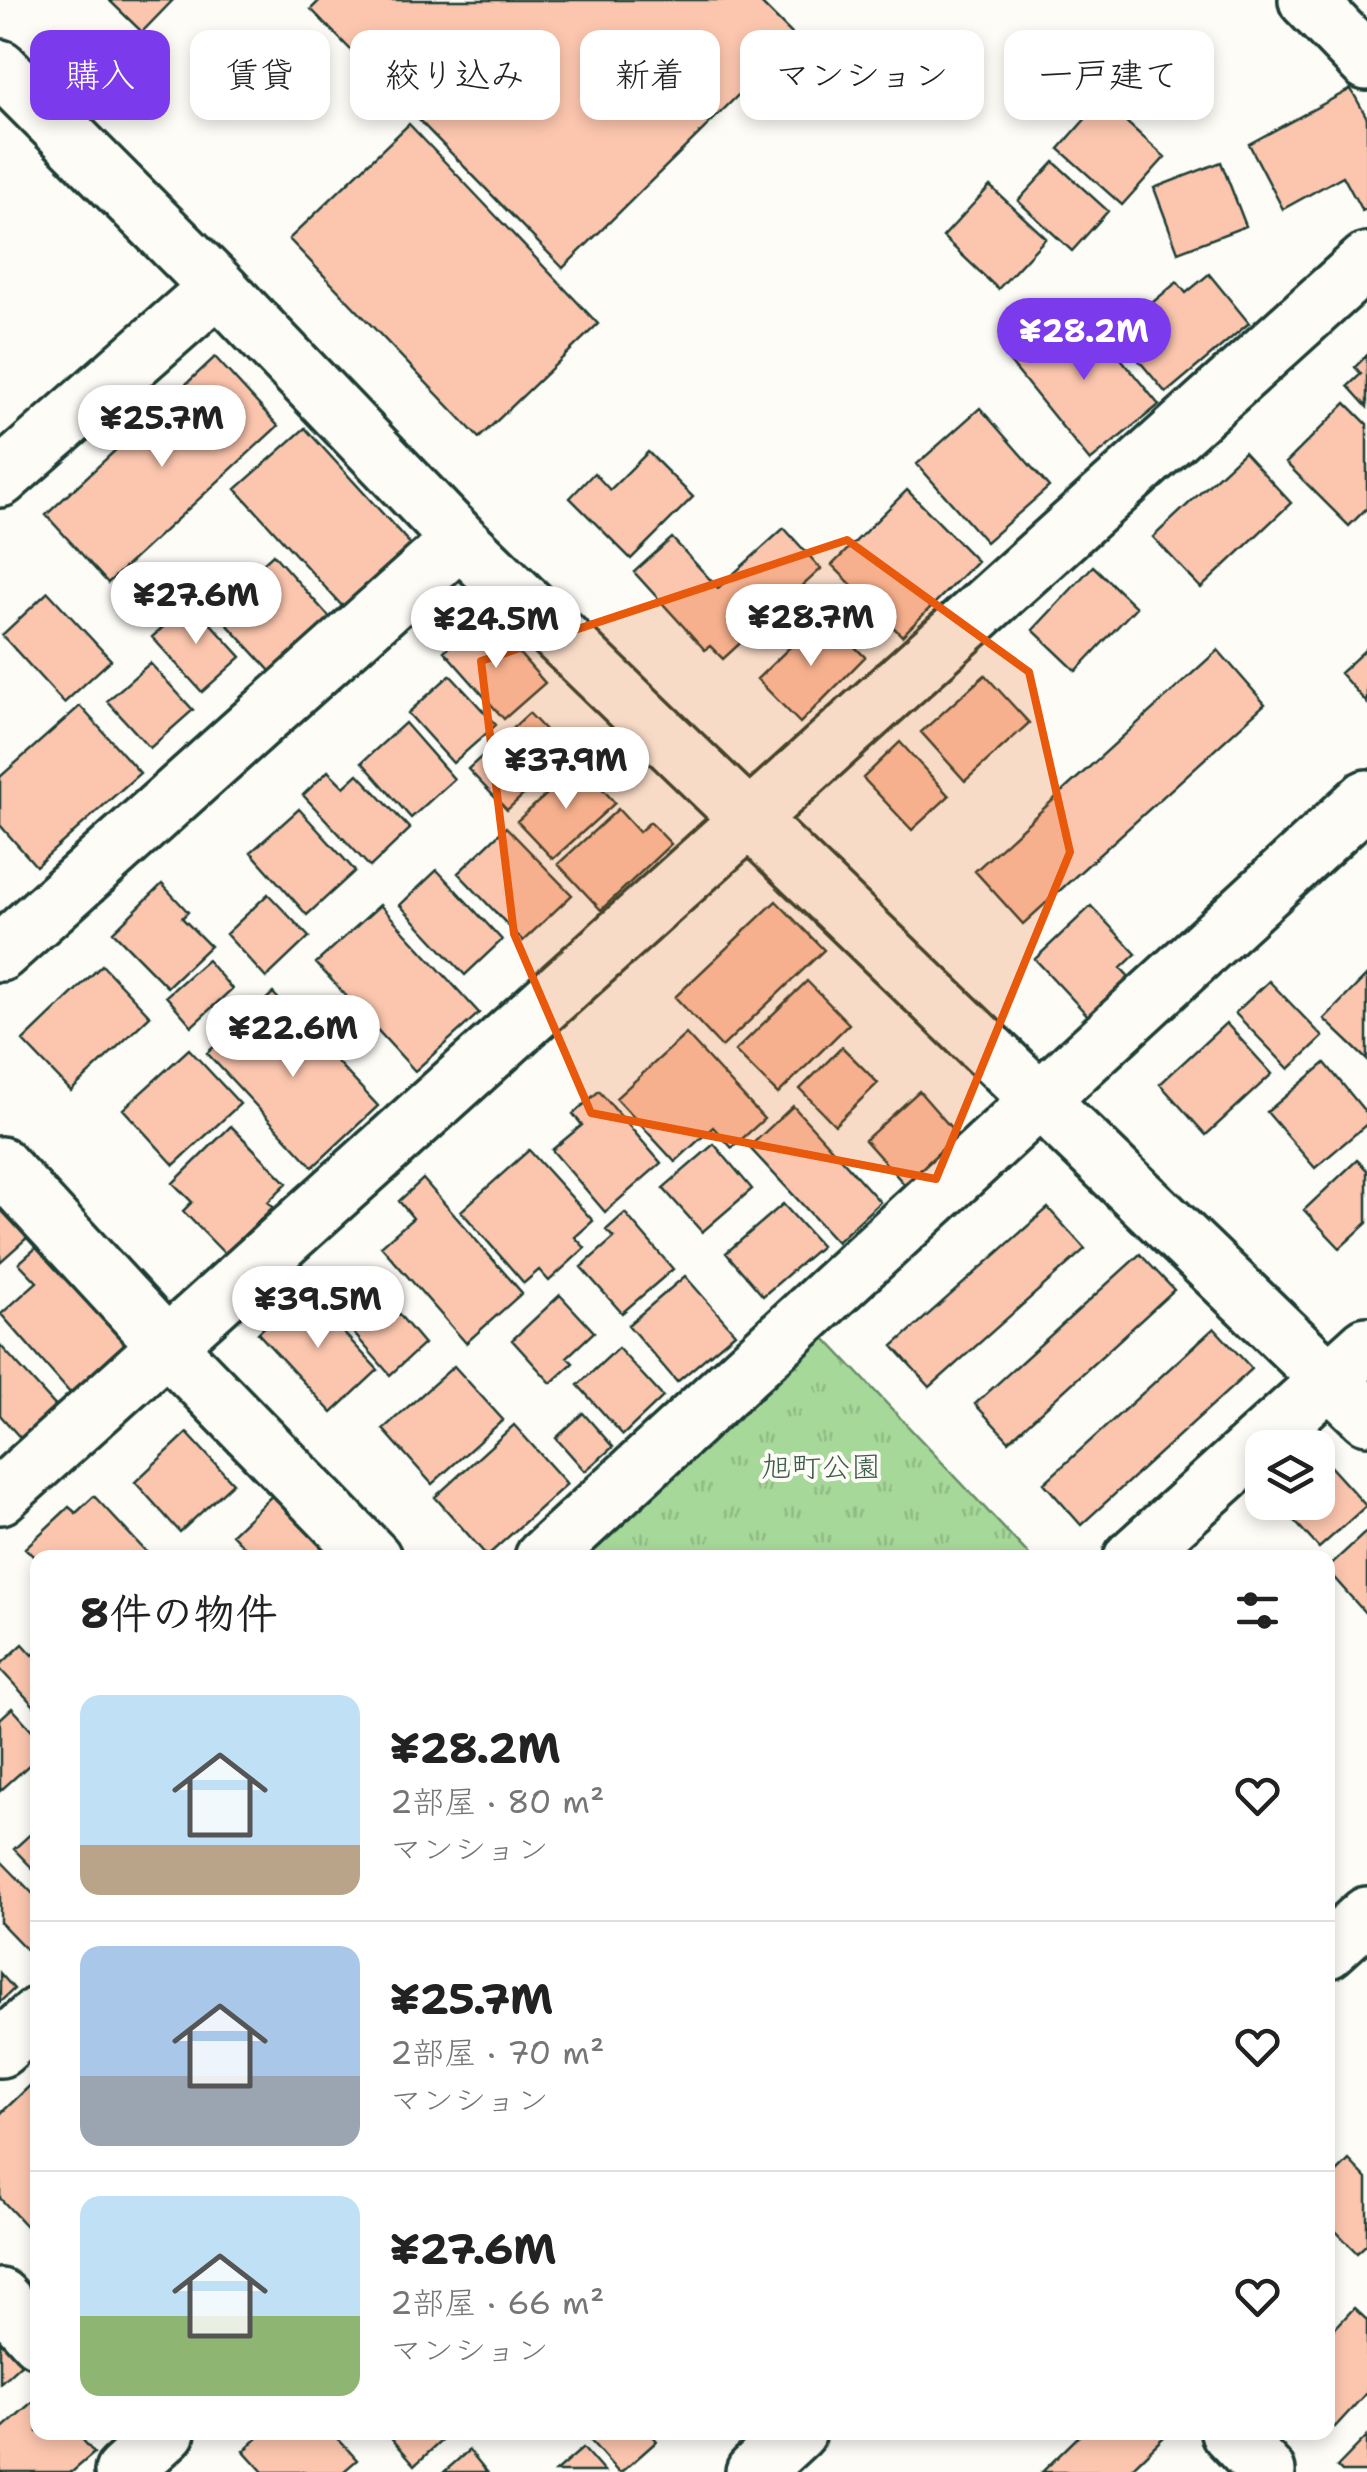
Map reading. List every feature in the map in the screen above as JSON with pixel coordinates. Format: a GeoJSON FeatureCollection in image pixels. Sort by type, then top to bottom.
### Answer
{"type":"FeatureCollection","features":[{"type":"Feature","properties":{"kind":"street"},"geometry":{"type":"LineString","coordinates":[[1306,0],[1367,62]]}},
{"type":"Feature","properties":{"kind":"street"},"geometry":{"type":"LineString","coordinates":[[0,68],[218,286],[460,540],[746,818],[1038,1099],[1354,1380],[1142,1550]]}},
{"type":"Feature","properties":{"kind":"street"},"geometry":{"type":"LineString","coordinates":[[0,1496],[1367,261]]}},
{"type":"Feature","properties":{"kind":"street"},"geometry":{"type":"LineString","coordinates":[[0,478],[218,286]]}},
{"type":"Feature","properties":{"kind":"street"},"geometry":{"type":"LineString","coordinates":[[0,953],[460,540]]}},
{"type":"Feature","properties":{"kind":"street"},"geometry":{"type":"LineString","coordinates":[[552,1550],[1367,798]]}},
{"type":"Feature","properties":{"kind":"street"},"geometry":{"type":"LineString","coordinates":[[0,1166],[168,1348],[364,1550]]}},
{"type":"Feature","properties":{"kind":"street"},"geometry":{"type":"LineString","coordinates":[[1335,1944],[1367,1915]]}},
{"type":"Feature","properties":{"kind":"street"},"geometry":{"type":"LineString","coordinates":[[0,2050],[30,2022]]}},
{"type":"Feature","properties":{"kind":"street"},"geometry":{"type":"LineString","coordinates":[[0,2297],[30,2330]]}},
{"type":"Feature","properties":{"kind":"street"},"geometry":{"type":"LineString","coordinates":[[754,2472],[788,2440]]}},
{"type":"Feature","properties":{"kind":"street"},"geometry":{"type":"LineString","coordinates":[[1237,2440],[1267,2472]]}},
{"type":"Feature","properties":{"kind":"highlighted area"},"geometry":{"type":"Polygon","coordinates":[[[847,540],[1029,672],[1070,852],[936,1179],[591,1113],[514,934],[481,661],[847,540]]]}},
{"type":"Feature","properties":{"kind":"green space","name":"旭町公園"},"geometry":{"type":"Polygon","coordinates":[[[825,1338],[1024,1550],[594,1550],[825,1338]]]}},
{"type":"Feature","properties":{"kind":"building"},"geometry":{"type":"Polygon","coordinates":[[[109,0],[173,0],[144,30],[109,0]]]}},
{"type":"Feature","properties":{"kind":"building"},"geometry":{"type":"Polygon","coordinates":[[[320,0],[758,0],[788,30],[740,30],[740,93],[720,113],[720,30],[580,30],[580,120],[713,120],[563,268],[419,120],[560,120],[560,30],[350,30],[350,49],[311,9],[320,0]]]}},
{"type":"Feature","properties":{"kind":"building"},"geometry":{"type":"Polygon","coordinates":[[[1351,89],[1367,118],[1367,209],[1362,211],[1343,176],[1283,209],[1249,144],[1351,89]]]}},
{"type":"Feature","properties":{"kind":"building"},"geometry":{"type":"Polygon","coordinates":[[[1084,120],[1124,120],[1165,157],[1122,205],[1059,149],[1084,120]]]}},
{"type":"Feature","properties":{"kind":"building"},"geometry":{"type":"Polygon","coordinates":[[[409,124],[598,324],[479,438],[289,239],[409,124]]]}},
{"type":"Feature","properties":{"kind":"building"},"geometry":{"type":"Polygon","coordinates":[[[1054,162],[1108,211],[1072,251],[1018,201],[1054,162]]]}},
{"type":"Feature","properties":{"kind":"building"},"geometry":{"type":"Polygon","coordinates":[[[1221,162],[1246,226],[1178,252],[1154,188],[1221,162]]]}},
{"type":"Feature","properties":{"kind":"building"},"geometry":{"type":"Polygon","coordinates":[[[990,186],[1046,238],[998,289],[943,237],[990,186]]]}},
{"type":"Feature","properties":{"kind":"building"},"geometry":{"type":"Polygon","coordinates":[[[1209,274],[1249,323],[1166,393],[1116,333],[1177,282],[1186,293],[1209,274]]]}},
{"type":"Feature","properties":{"kind":"building"},"geometry":{"type":"Polygon","coordinates":[[[1077,305],[1159,405],[1090,461],[1009,361],[1077,305]]]}},
{"type":"Feature","properties":{"kind":"building"},"geometry":{"type":"Polygon","coordinates":[[[1367,355],[1367,407],[1348,386],[1361,374],[1355,367],[1367,355]]]}},
{"type":"Feature","properties":{"kind":"building"},"geometry":{"type":"Polygon","coordinates":[[[215,357],[278,426],[108,583],[46,515],[215,357]]]}},
{"type":"Feature","properties":{"kind":"building"},"geometry":{"type":"Polygon","coordinates":[[[1346,403],[1367,424],[1367,508],[1349,526],[1286,463],[1346,403]]]}},
{"type":"Feature","properties":{"kind":"building"},"geometry":{"type":"Polygon","coordinates":[[[980,408],[1049,487],[986,542],[917,464],[980,408]]]}},
{"type":"Feature","properties":{"kind":"building"},"geometry":{"type":"Polygon","coordinates":[[[305,428],[412,546],[344,608],[236,489],[305,428]]]}},
{"type":"Feature","properties":{"kind":"building"},"geometry":{"type":"Polygon","coordinates":[[[648,452],[693,497],[631,559],[570,498],[594,473],[610,490],[648,452]]]}},
{"type":"Feature","properties":{"kind":"building"},"geometry":{"type":"Polygon","coordinates":[[[1244,452],[1291,503],[1201,588],[1153,537],[1244,452]]]}},
{"type":"Feature","properties":{"kind":"building"},"geometry":{"type":"Polygon","coordinates":[[[907,490],[977,561],[902,636],[832,565],[907,490]]]}},
{"type":"Feature","properties":{"kind":"building"},"geometry":{"type":"Polygon","coordinates":[[[784,528],[821,569],[723,659],[710,646],[705,650],[634,572],[672,538],[718,588],[784,528]]]}},
{"type":"Feature","properties":{"kind":"building"},"geometry":{"type":"Polygon","coordinates":[[[273,554],[330,618],[271,672],[213,609],[273,554]]]}},
{"type":"Feature","properties":{"kind":"building"},"geometry":{"type":"Polygon","coordinates":[[[1093,566],[1136,607],[1076,671],[1033,630],[1093,566]]]}},
{"type":"Feature","properties":{"kind":"building"},"geometry":{"type":"Polygon","coordinates":[[[48,592],[111,660],[64,703],[2,635],[48,592]]]}},
{"type":"Feature","properties":{"kind":"building"},"geometry":{"type":"Polygon","coordinates":[[[191,602],[241,657],[202,692],[152,637],[191,602]]]}},
{"type":"Feature","properties":{"kind":"building"},"geometry":{"type":"Polygon","coordinates":[[[823,615],[865,657],[800,723],[757,679],[823,615]]]}},
{"type":"Feature","properties":{"kind":"building"},"geometry":{"type":"Polygon","coordinates":[[[497,628],[545,683],[504,719],[444,651],[466,631],[478,645],[497,628]]]}},
{"type":"Feature","properties":{"kind":"building"},"geometry":{"type":"Polygon","coordinates":[[[1367,648],[1367,703],[1340,673],[1367,648]]]}},
{"type":"Feature","properties":{"kind":"building"},"geometry":{"type":"Polygon","coordinates":[[[1218,650],[1265,704],[1023,924],[975,871],[1218,650]]]}},
{"type":"Feature","properties":{"kind":"building"},"geometry":{"type":"Polygon","coordinates":[[[150,663],[193,710],[150,748],[107,701],[150,663]]]}},
{"type":"Feature","properties":{"kind":"building"},"geometry":{"type":"Polygon","coordinates":[[[450,675],[496,725],[453,763],[408,713],[450,675]]]}},
{"type":"Feature","properties":{"kind":"building"},"geometry":{"type":"Polygon","coordinates":[[[985,675],[1029,723],[965,781],[921,732],[985,675]]]}},
{"type":"Feature","properties":{"kind":"building"},"geometry":{"type":"Polygon","coordinates":[[[80,706],[140,773],[36,866],[0,825],[0,777],[80,706]]]}},
{"type":"Feature","properties":{"kind":"building"},"geometry":{"type":"Polygon","coordinates":[[[529,713],[568,754],[507,810],[468,769],[529,713]]]}},
{"type":"Feature","properties":{"kind":"building"},"geometry":{"type":"Polygon","coordinates":[[[405,723],[454,779],[411,818],[362,762],[405,723]]]}},
{"type":"Feature","properties":{"kind":"building"},"geometry":{"type":"Polygon","coordinates":[[[900,742],[949,796],[912,830],[863,778],[900,742]]]}},
{"type":"Feature","properties":{"kind":"building"},"geometry":{"type":"Polygon","coordinates":[[[580,764],[615,803],[553,859],[517,821],[580,764]]]}},
{"type":"Feature","properties":{"kind":"building"},"geometry":{"type":"Polygon","coordinates":[[[328,771],[344,787],[358,774],[410,829],[370,867],[303,795],[328,771]]]}},
{"type":"Feature","properties":{"kind":"building"},"geometry":{"type":"Polygon","coordinates":[[[299,809],[355,871],[307,915],[251,852],[299,809]]]}},
{"type":"Feature","properties":{"kind":"building"},"geometry":{"type":"Polygon","coordinates":[[[618,809],[639,832],[650,822],[671,844],[601,910],[558,864],[618,809]]]}},
{"type":"Feature","properties":{"kind":"building"},"geometry":{"type":"Polygon","coordinates":[[[506,827],[572,895],[523,941],[458,873],[506,827]]]}},
{"type":"Feature","properties":{"kind":"building"},"geometry":{"type":"Polygon","coordinates":[[[437,870],[502,940],[465,975],[400,905],[437,870]]]}},
{"type":"Feature","properties":{"kind":"building"},"geometry":{"type":"Polygon","coordinates":[[[162,884],[188,912],[182,918],[210,946],[167,987],[113,932],[162,884]]]}},
{"type":"Feature","properties":{"kind":"building"},"geometry":{"type":"Polygon","coordinates":[[[268,894],[309,937],[266,978],[226,934],[268,894]]]}},
{"type":"Feature","properties":{"kind":"building"},"geometry":{"type":"Polygon","coordinates":[[[776,901],[824,950],[722,1047],[675,997],[776,901]]]}},
{"type":"Feature","properties":{"kind":"building"},"geometry":{"type":"Polygon","coordinates":[[[380,905],[479,1013],[415,1071],[316,963],[380,905]]]}},
{"type":"Feature","properties":{"kind":"building"},"geometry":{"type":"Polygon","coordinates":[[[1091,906],[1136,954],[1121,968],[1131,979],[1091,1019],[1035,959],[1091,906]]]}},
{"type":"Feature","properties":{"kind":"building"},"geometry":{"type":"Polygon","coordinates":[[[207,960],[232,989],[192,1026],[166,996],[207,960]]]}},
{"type":"Feature","properties":{"kind":"building"},"geometry":{"type":"Polygon","coordinates":[[[102,965],[150,1016],[71,1091],[23,1041],[102,965]]]}},
{"type":"Feature","properties":{"kind":"building"},"geometry":{"type":"Polygon","coordinates":[[[1367,975],[1367,1060],[1324,1019],[1367,975]]]}},
{"type":"Feature","properties":{"kind":"building"},"geometry":{"type":"Polygon","coordinates":[[[807,981],[849,1024],[778,1094],[735,1051],[807,981]]]}},
{"type":"Feature","properties":{"kind":"building"},"geometry":{"type":"Polygon","coordinates":[[[1269,981],[1323,1037],[1289,1069],[1235,1013],[1269,981]]]}},
{"type":"Feature","properties":{"kind":"building"},"geometry":{"type":"Polygon","coordinates":[[[273,993],[378,1106],[313,1167],[207,1053],[273,993]]]}},
{"type":"Feature","properties":{"kind":"building"},"geometry":{"type":"Polygon","coordinates":[[[1226,1023],[1272,1074],[1206,1135],[1160,1084],[1226,1023]]]}},
{"type":"Feature","properties":{"kind":"building"},"geometry":{"type":"Polygon","coordinates":[[[686,1034],[764,1119],[732,1148],[713,1127],[675,1162],[616,1098],[686,1034]]]}},
{"type":"Feature","properties":{"kind":"building"},"geometry":{"type":"Polygon","coordinates":[[[842,1047],[878,1083],[835,1125],[800,1089],[842,1047]]]}},
{"type":"Feature","properties":{"kind":"building"},"geometry":{"type":"Polygon","coordinates":[[[189,1049],[240,1104],[174,1165],[123,1109],[189,1049]]]}},
{"type":"Feature","properties":{"kind":"building"},"geometry":{"type":"Polygon","coordinates":[[[1325,1063],[1367,1114],[1367,1124],[1315,1168],[1267,1112],[1325,1063]]]}},
{"type":"Feature","properties":{"kind":"building"},"geometry":{"type":"Polygon","coordinates":[[[599,1091],[661,1163],[605,1212],[552,1150],[582,1125],[573,1114],[599,1091]]]}},
{"type":"Feature","properties":{"kind":"building"},"geometry":{"type":"Polygon","coordinates":[[[919,1091],[959,1137],[905,1185],[865,1140],[919,1091]]]}},
{"type":"Feature","properties":{"kind":"building"},"geometry":{"type":"Polygon","coordinates":[[[793,1106],[880,1202],[837,1242],[749,1147],[793,1106]]]}},
{"type":"Feature","properties":{"kind":"building"},"geometry":{"type":"Polygon","coordinates":[[[231,1126],[287,1183],[268,1202],[273,1207],[225,1254],[183,1211],[192,1202],[173,1183],[231,1126]]]}},
{"type":"Feature","properties":{"kind":"building"},"geometry":{"type":"Polygon","coordinates":[[[714,1144],[752,1189],[702,1232],[663,1188],[714,1144]]]}},
{"type":"Feature","properties":{"kind":"building"},"geometry":{"type":"Polygon","coordinates":[[[529,1150],[593,1221],[575,1237],[585,1248],[549,1281],[539,1270],[524,1283],[461,1211],[529,1150]]]}},
{"type":"Feature","properties":{"kind":"building"},"geometry":{"type":"Polygon","coordinates":[[[1357,1160],[1367,1170],[1367,1223],[1340,1248],[1304,1210],[1357,1160]]]}},
{"type":"Feature","properties":{"kind":"building"},"geometry":{"type":"Polygon","coordinates":[[[423,1179],[522,1293],[466,1343],[381,1246],[413,1218],[399,1201],[423,1179]]]}},
{"type":"Feature","properties":{"kind":"building"},"geometry":{"type":"Polygon","coordinates":[[[783,1204],[821,1246],[763,1296],[726,1253],[783,1204]]]}},
{"type":"Feature","properties":{"kind":"building"},"geometry":{"type":"Polygon","coordinates":[[[0,1206],[28,1237],[0,1262],[0,1206]]]}},
{"type":"Feature","properties":{"kind":"building"},"geometry":{"type":"Polygon","coordinates":[[[1048,1208],[1085,1249],[930,1387],[893,1346],[1048,1208]]]}},
{"type":"Feature","properties":{"kind":"building"},"geometry":{"type":"Polygon","coordinates":[[[625,1213],[673,1269],[622,1313],[581,1267],[614,1238],[606,1230],[625,1213]]]}},
{"type":"Feature","properties":{"kind":"building"},"geometry":{"type":"Polygon","coordinates":[[[55,1231],[143,1330],[71,1394],[1,1314],[37,1282],[19,1263],[55,1231]]]}},
{"type":"Feature","properties":{"kind":"building"},"geometry":{"type":"Polygon","coordinates":[[[1140,1254],[1174,1290],[1009,1441],[975,1404],[1140,1254]]]}},
{"type":"Feature","properties":{"kind":"building"},"geometry":{"type":"Polygon","coordinates":[[[360,1268],[424,1344],[390,1375],[324,1299],[360,1268]]]}},
{"type":"Feature","properties":{"kind":"building"},"geometry":{"type":"Polygon","coordinates":[[[685,1276],[735,1333],[677,1382],[628,1325],[685,1276]]]}},
{"type":"Feature","properties":{"kind":"building"},"geometry":{"type":"Polygon","coordinates":[[[304,1290],[378,1370],[332,1413],[258,1333],[304,1290]]]}},
{"type":"Feature","properties":{"kind":"building"},"geometry":{"type":"Polygon","coordinates":[[[560,1295],[594,1332],[567,1357],[573,1363],[551,1383],[512,1340],[560,1295]]]}},
{"type":"Feature","properties":{"kind":"building"},"geometry":{"type":"Polygon","coordinates":[[[1214,1328],[1252,1369],[1081,1525],[1044,1483],[1214,1328]]]}},
{"type":"Feature","properties":{"kind":"building"},"geometry":{"type":"Polygon","coordinates":[[[0,1345],[59,1410],[24,1442],[0,1415],[0,1345]]]}},
{"type":"Feature","properties":{"kind":"building"},"geometry":{"type":"Polygon","coordinates":[[[618,1348],[663,1397],[623,1435],[578,1385],[618,1348]]]}},
{"type":"Feature","properties":{"kind":"building"},"geometry":{"type":"Polygon","coordinates":[[[454,1366],[503,1420],[432,1484],[383,1429],[454,1366]]]}},
{"type":"Feature","properties":{"kind":"building"},"geometry":{"type":"Polygon","coordinates":[[[583,1413],[613,1447],[585,1471],[556,1438],[583,1413]]]}},
{"type":"Feature","properties":{"kind":"building"},"geometry":{"type":"Polygon","coordinates":[[[514,1425],[567,1484],[494,1550],[482,1550],[435,1497],[514,1425]]]}},
{"type":"Feature","properties":{"kind":"building"},"geometry":{"type":"Polygon","coordinates":[[[187,1433],[233,1483],[180,1532],[135,1482],[187,1433]]]}},
{"type":"Feature","properties":{"kind":"building"},"geometry":{"type":"Polygon","coordinates":[[[1335,1472],[1366,1506],[1319,1548],[1293,1520],[1335,1520],[1335,1472]]]}},
{"type":"Feature","properties":{"kind":"building"},"geometry":{"type":"Polygon","coordinates":[[[283,1485],[345,1550],[247,1550],[232,1534],[283,1485]]]}},
{"type":"Feature","properties":{"kind":"building"},"geometry":{"type":"Polygon","coordinates":[[[94,1496],[145,1550],[30,1553],[25,1548],[69,1507],[76,1513],[94,1496]]]}},
{"type":"Feature","properties":{"kind":"building"},"geometry":{"type":"Polygon","coordinates":[[[1367,1531],[1367,1615],[1335,1579],[1335,1561],[1367,1531]]]}},
{"type":"Feature","properties":{"kind":"building"},"geometry":{"type":"Polygon","coordinates":[[[23,1644],[30,1652],[30,1701],[0,1669],[23,1644]]]}},
{"type":"Feature","properties":{"kind":"building"},"geometry":{"type":"Polygon","coordinates":[[[12,1708],[30,1728],[30,1764],[0,1791],[0,1719],[12,1708]]]}},
{"type":"Feature","properties":{"kind":"building"},"geometry":{"type":"Polygon","coordinates":[[[30,1834],[30,1866],[14,1849],[30,1834]]]}},
{"type":"Feature","properties":{"kind":"building"},"geometry":{"type":"Polygon","coordinates":[[[0,1860],[30,1891],[30,1951],[0,1922],[0,1860]]]}},
{"type":"Feature","properties":{"kind":"building"},"geometry":{"type":"Polygon","coordinates":[[[0,1973],[14,1989],[0,2002],[0,1973]]]}},
{"type":"Feature","properties":{"kind":"building"},"geometry":{"type":"Polygon","coordinates":[[[30,2086],[30,2222],[26,2226],[0,2198],[0,2114],[30,2086]]]}},
{"type":"Feature","properties":{"kind":"building"},"geometry":{"type":"Polygon","coordinates":[[[1349,2160],[1367,2179],[1367,2244],[1357,2253],[1335,2230],[1335,2174],[1349,2160]]]}},
{"type":"Feature","properties":{"kind":"building"},"geometry":{"type":"Polygon","coordinates":[[[1354,2308],[1367,2320],[1367,2392],[1335,2427],[1335,2328],[1354,2308]]]}},
{"type":"Feature","properties":{"kind":"building"},"geometry":{"type":"Polygon","coordinates":[[[0,2336],[24,2361],[0,2383],[0,2336]]]}},
{"type":"Feature","properties":{"kind":"building"},"geometry":{"type":"Polygon","coordinates":[[[30,2404],[30,2440],[83,2440],[94,2453],[72,2472],[0,2472],[0,2430],[30,2404]]]}},
{"type":"Feature","properties":{"kind":"building"},"geometry":{"type":"Polygon","coordinates":[[[1367,2436],[1367,2472],[1342,2472],[1337,2467],[1367,2436]]]}},
{"type":"Feature","properties":{"kind":"building"},"geometry":{"type":"Polygon","coordinates":[[[256,2440],[339,2440],[357,2460],[343,2472],[263,2472],[244,2451],[256,2440]]]}},
{"type":"Feature","properties":{"kind":"building"},"geometry":{"type":"Polygon","coordinates":[[[393,2440],[442,2440],[415,2465],[393,2440]]]}},
{"type":"Feature","properties":{"kind":"building"},"geometry":{"type":"Polygon","coordinates":[[[590,2440],[656,2440],[622,2472],[590,2440]]]}},
{"type":"Feature","properties":{"kind":"building"},"geometry":{"type":"Polygon","coordinates":[[[1075,2440],[1161,2440],[1128,2472],[1042,2472],[1075,2440]]]}},
{"type":"Feature","properties":{"kind":"building"},"geometry":{"type":"Polygon","coordinates":[[[583,2448],[604,2472],[555,2472],[583,2448]]]}},
{"type":"Feature","properties":{"kind":"building"},"geometry":{"type":"Polygon","coordinates":[[[469,2450],[487,2472],[444,2472],[469,2450]]]}}]}
